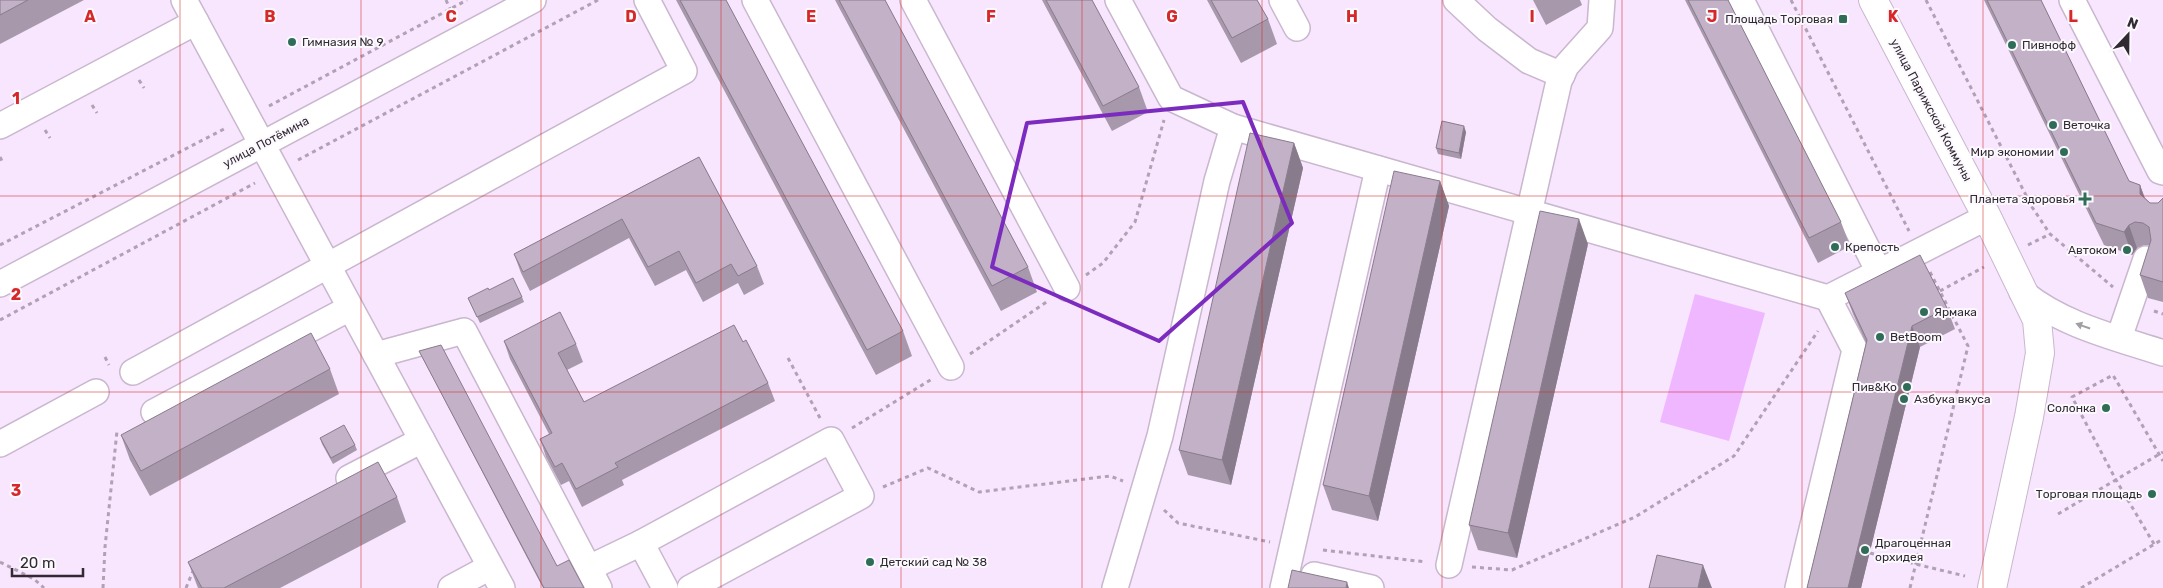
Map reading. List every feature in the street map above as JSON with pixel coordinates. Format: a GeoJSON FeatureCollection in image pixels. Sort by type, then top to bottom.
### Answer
{"type":"FeatureCollection","features":[{"type":"Feature","properties":{"kind":"main road","name":"улица Парижской Коммуны"},"geometry":{"type":"LineString","coordinates":[[1873,0],[1987,217],[2037,320],[2040,353],[2029,417],[1992,588]]}},
{"type":"Feature","properties":{"kind":"street"},"geometry":{"type":"LineString","coordinates":[[184,0],[496,578],[451,588]]}},
{"type":"Feature","properties":{"kind":"street","name":"улица Потёмина"},"geometry":{"type":"LineString","coordinates":[[0,284],[533,0]]}},
{"type":"Feature","properties":{"kind":"street"},"geometry":{"type":"LineString","coordinates":[[133,372],[327,264],[684,71],[647,0]]}},
{"type":"Feature","properties":{"kind":"street"},"geometry":{"type":"LineString","coordinates":[[755,0],[951,367]]}},
{"type":"Feature","properties":{"kind":"street"},"geometry":{"type":"LineString","coordinates":[[913,0],[1067,288]]}},
{"type":"Feature","properties":{"kind":"street"},"geometry":{"type":"LineString","coordinates":[[1118,0],[1171,98],[1233,128],[1529,212],[1831,303],[1856,350],[1798,588]]}},
{"type":"Feature","properties":{"kind":"street"},"geometry":{"type":"LineString","coordinates":[[1282,0],[1296,28]]}},
{"type":"Feature","properties":{"kind":"street"},"geometry":{"type":"LineString","coordinates":[[1456,0],[1487,29],[1529,61],[1562,74]]}},
{"type":"Feature","properties":{"kind":"street"},"geometry":{"type":"LineString","coordinates":[[1449,565],[1562,74],[1566,66],[1600,28],[1602,0]]}},
{"type":"Feature","properties":{"kind":"street"},"geometry":{"type":"LineString","coordinates":[[1741,0],[1879,272]]}},
{"type":"Feature","properties":{"kind":"street"},"geometry":{"type":"LineString","coordinates":[[2072,0],[2160,171],[2163,172]]}},
{"type":"Feature","properties":{"kind":"street"},"geometry":{"type":"LineString","coordinates":[[0,126],[196,22]]}},
{"type":"Feature","properties":{"kind":"street"},"geometry":{"type":"LineString","coordinates":[[1115,588],[1160,436],[1218,181],[1233,128]]}},
{"type":"Feature","properties":{"kind":"street"},"geometry":{"type":"LineString","coordinates":[[1371,588],[1288,568],[1378,169]]}},
{"type":"Feature","properties":{"kind":"street"},"geometry":{"type":"LineString","coordinates":[[1831,303],[1879,272],[1987,217]]}},
{"type":"Feature","properties":{"kind":"street"},"geometry":{"type":"LineString","coordinates":[[2119,338],[2146,259]]}},
{"type":"Feature","properties":{"kind":"street"},"geometry":{"type":"LineString","coordinates":[[2022,292],[2049,311],[2074,323],[2163,353]]}},
{"type":"Feature","properties":{"kind":"street"},"geometry":{"type":"LineString","coordinates":[[154,412],[350,308]]}},
{"type":"Feature","properties":{"kind":"street"},"geometry":{"type":"LineString","coordinates":[[376,355],[464,331],[594,578],[641,542],[831,440],[861,496],[690,588]]}},
{"type":"Feature","properties":{"kind":"street"},"geometry":{"type":"LineString","coordinates":[[0,444],[96,392]]}},
{"type":"Feature","properties":{"kind":"street"},"geometry":{"type":"LineString","coordinates":[[328,489],[422,440]]}},
{"type":"Feature","properties":{"kind":"street"},"geometry":{"type":"LineString","coordinates":[[641,542],[665,588]]}},
{"type":"Feature","properties":{"kind":"path"},"geometry":{"type":"LineString","coordinates":[[446,0],[450,9]]}},
{"type":"Feature","properties":{"kind":"path"},"geometry":{"type":"LineString","coordinates":[[1791,0],[1968,346],[1910,588]]}},
{"type":"Feature","properties":{"kind":"path"},"geometry":{"type":"LineString","coordinates":[[1926,0],[2032,207],[2050,234],[2131,302],[2163,314]]}},
{"type":"Feature","properties":{"kind":"path"},"geometry":{"type":"LineString","coordinates":[[788,358],[831,440],[951,367],[1103,263],[1135,222],[1171,98]]}},
{"type":"Feature","properties":{"kind":"path"},"geometry":{"type":"LineString","coordinates":[[0,157],[3,163]]}},
{"type":"Feature","properties":{"kind":"path"},"geometry":{"type":"LineString","coordinates":[[861,496],[928,468],[979,492],[1110,476],[1144,490],[1178,523],[1288,568],[1449,565],[1512,570],[1635,517],[1734,456],[1831,303]]}},
{"type":"Feature","properties":{"kind":"path"},"geometry":{"type":"LineString","coordinates":[[2154,544],[2116,480],[2072,397],[2113,375],[2161,453],[2163,461]]}},
{"type":"Feature","properties":{"kind":"path"},"geometry":{"type":"LineString","coordinates":[[103,588],[105,547],[117,431]]}},
{"type":"Feature","properties":{"kind":"path"},"geometry":{"type":"LineString","coordinates":[[2058,514],[2161,453]]}},
{"type":"Feature","properties":{"kind":"path"},"geometry":{"type":"LineString","coordinates":[[2081,588],[2163,539]]}},
{"type":"Feature","properties":{"kind":"path"},"geometry":{"type":"LineString","coordinates":[[1870,553],[1965,576]]}},
{"type":"Feature","properties":{"kind":"path"},"geometry":{"type":"LineString","coordinates":[[0,562],[34,578],[44,588]]}},
{"type":"Feature","properties":{"kind":"path"},"geometry":{"type":"LineString","coordinates":[[186,588],[195,564]]}},
{"type":"Feature","properties":{"kind":"highlighted area"},"geometry":{"type":"Polygon","coordinates":[[[1243,102],[1292,223],[1159,341],[992,267],[1027,123],[1243,102]]]}},
{"type":"Feature","properties":{"kind":"shaded area"},"geometry":{"type":"Polygon","coordinates":[[[1695,294],[1765,313],[1729,441],[1660,422],[1695,294]]]}},
{"type":"Feature","properties":{"kind":"building"},"geometry":{"type":"Polygon","coordinates":[[[0,0],[28,0],[0,15],[0,0]]]}},
{"type":"Feature","properties":{"kind":"building"},"geometry":{"type":"Polygon","coordinates":[[[680,0],[726,0],[903,331],[867,350],[680,0]]]}},
{"type":"Feature","properties":{"kind":"building"},"geometry":{"type":"Polygon","coordinates":[[[839,0],[885,0],[1028,267],[992,286],[839,0]]]}},
{"type":"Feature","properties":{"kind":"building"},"geometry":{"type":"Polygon","coordinates":[[[1046,0],[1092,0],[1139,87],[1103,106],[1046,0]]]}},
{"type":"Feature","properties":{"kind":"building"},"geometry":{"type":"Polygon","coordinates":[[[1211,0],[1257,0],[1268,19],[1232,38],[1211,0]]]}},
{"type":"Feature","properties":{"kind":"building"},"geometry":{"type":"Polygon","coordinates":[[[1688,0],[1728,0],[1841,222],[1809,238],[1688,0]]]}},
{"type":"Feature","properties":{"kind":"building"},"geometry":{"type":"Polygon","coordinates":[[[1987,0],[2041,0],[2129,181],[2140,185],[2140,194],[2150,203],[2158,203],[2163,198],[2163,282],[2140,275],[2151,240],[2149,227],[2143,223],[2135,222],[2129,225],[2124,232],[2096,223],[1987,0]]]}},
{"type":"Feature","properties":{"kind":"building"},"geometry":{"type":"Polygon","coordinates":[[[1442,121],[1464,126],[1459,153],[1436,148],[1442,121]]]}},
{"type":"Feature","properties":{"kind":"building"},"geometry":{"type":"Polygon","coordinates":[[[1250,133],[1294,143],[1222,460],[1179,450],[1250,133]]]}},
{"type":"Feature","properties":{"kind":"building"},"geometry":{"type":"Polygon","coordinates":[[[699,157],[757,266],[738,276],[731,264],[696,283],[679,251],[648,267],[622,219],[523,272],[514,254],[699,157]]]}},
{"type":"Feature","properties":{"kind":"building"},"geometry":{"type":"Polygon","coordinates":[[[1394,171],[1440,181],[1369,496],[1323,485],[1394,171]]]}},
{"type":"Feature","properties":{"kind":"building"},"geometry":{"type":"Polygon","coordinates":[[[1540,211],[1579,219],[1508,533],[1469,525],[1540,211]]]}},
{"type":"Feature","properties":{"kind":"building"},"geometry":{"type":"Polygon","coordinates":[[[1920,255],[1947,308],[1912,326],[1848,588],[1807,588],[1867,340],[1845,293],[1920,255]]]}},
{"type":"Feature","properties":{"kind":"building"},"geometry":{"type":"Polygon","coordinates":[[[513,278],[522,297],[477,317],[468,298],[513,278]]]}},
{"type":"Feature","properties":{"kind":"building"},"geometry":{"type":"Polygon","coordinates":[[[560,312],[576,344],[558,353],[584,402],[734,325],[743,342],[746,340],[768,383],[615,463],[618,467],[576,489],[562,463],[555,467],[540,439],[552,433],[504,341],[560,312]]]}},
{"type":"Feature","properties":{"kind":"building"},"geometry":{"type":"Polygon","coordinates":[[[311,333],[330,369],[141,471],[121,435],[311,333]]]}},
{"type":"Feature","properties":{"kind":"building"},"geometry":{"type":"Polygon","coordinates":[[[441,345],[557,566],[569,560],[584,588],[544,588],[419,351],[441,345]]]}},
{"type":"Feature","properties":{"kind":"building"},"geometry":{"type":"Polygon","coordinates":[[[344,425],[355,445],[331,458],[320,438],[344,425]]]}},
{"type":"Feature","properties":{"kind":"building"},"geometry":{"type":"Polygon","coordinates":[[[378,462],[397,497],[224,588],[202,588],[188,562],[378,462]]]}},
{"type":"Feature","properties":{"kind":"building"},"geometry":{"type":"Polygon","coordinates":[[[1657,555],[1703,565],[1698,588],[1649,588],[1657,555]]]}},
{"type":"Feature","properties":{"kind":"building"},"geometry":{"type":"Polygon","coordinates":[[[1292,570],[1347,582],[1346,588],[1288,588],[1292,570]]]}},
{"type":"Feature","properties":{"kind":"place","name":"Площадь Торговая"},"geometry":{"type":"Point","coordinates":[1843,19]}},
{"type":"Feature","properties":{"kind":"place","name":"Гимназия № 9"},"geometry":{"type":"Point","coordinates":[292,42]}},
{"type":"Feature","properties":{"kind":"place","name":"Пивнофф"},"geometry":{"type":"Point","coordinates":[2012,45]}},
{"type":"Feature","properties":{"kind":"place","name":"Веточка"},"geometry":{"type":"Point","coordinates":[2053,125]}},
{"type":"Feature","properties":{"kind":"place","name":"Мир экономии"},"geometry":{"type":"Point","coordinates":[2064,152]}},
{"type":"Feature","properties":{"kind":"place","name":"Планета здоровья"},"geometry":{"type":"Point","coordinates":[2085,199]}},
{"type":"Feature","properties":{"kind":"place","name":"Крепость"},"geometry":{"type":"Point","coordinates":[1835,247]}},
{"type":"Feature","properties":{"kind":"place","name":"Автоком"},"geometry":{"type":"Point","coordinates":[2127,250]}},
{"type":"Feature","properties":{"kind":"place","name":"Ярмака"},"geometry":{"type":"Point","coordinates":[1924,312]}},
{"type":"Feature","properties":{"kind":"place","name":"BetBoom"},"geometry":{"type":"Point","coordinates":[1880,337]}},
{"type":"Feature","properties":{"kind":"place","name":"Пив&Ко"},"geometry":{"type":"Point","coordinates":[1907,387]}},
{"type":"Feature","properties":{"kind":"place","name":"Азбука вкуса"},"geometry":{"type":"Point","coordinates":[1904,399]}},
{"type":"Feature","properties":{"kind":"place","name":"Солонка"},"geometry":{"type":"Point","coordinates":[2106,408]}},
{"type":"Feature","properties":{"kind":"place","name":"Торговая площадь"},"geometry":{"type":"Point","coordinates":[2152,494]}},
{"type":"Feature","properties":{"kind":"place","name":"Драгоценная орхидея"},"geometry":{"type":"Point","coordinates":[1865,550]}},
{"type":"Feature","properties":{"kind":"place","name":"Детский сад № 38"},"geometry":{"type":"Point","coordinates":[870,562]}}]}
